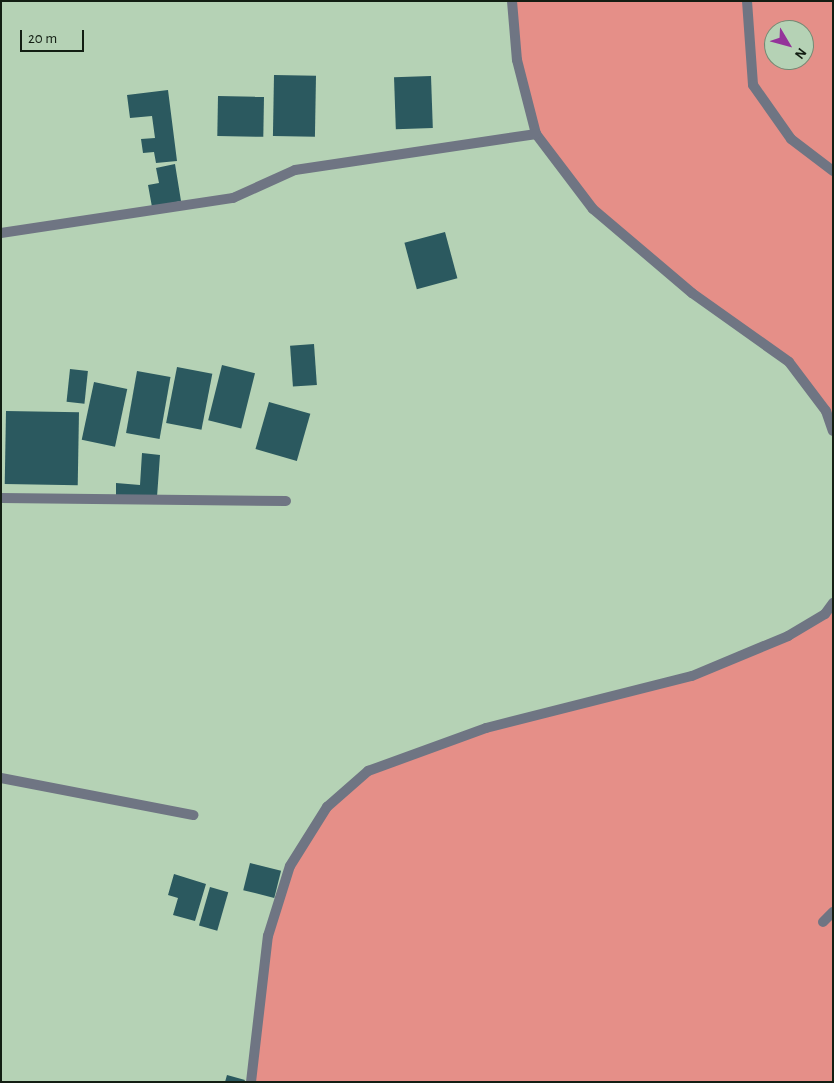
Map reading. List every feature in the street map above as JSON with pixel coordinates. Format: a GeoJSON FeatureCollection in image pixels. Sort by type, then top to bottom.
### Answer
{"type":"FeatureCollection","features":[{"type":"Feature","properties":{"kind":"street"},"geometry":{"type":"LineString","coordinates":[[512,1],[517,60],[536,134],[593,209],[692,293],[789,362],[826,411],[833,431]]}},
{"type":"Feature","properties":{"kind":"street"},"geometry":{"type":"LineString","coordinates":[[747,1],[753,85],[791,139],[833,171]]}},
{"type":"Feature","properties":{"kind":"street"},"geometry":{"type":"LineString","coordinates":[[1,232],[233,198],[295,170],[536,134]]}},
{"type":"Feature","properties":{"kind":"street"},"geometry":{"type":"LineString","coordinates":[[1,498],[286,501]]}},
{"type":"Feature","properties":{"kind":"street"},"geometry":{"type":"LineString","coordinates":[[251,1082],[268,936],[290,866],[327,807],[368,771],[486,728],[692,676],[788,636],[825,614],[833,604]]}},
{"type":"Feature","properties":{"kind":"street"},"geometry":{"type":"LineString","coordinates":[[1,778],[193,815]]}},
{"type":"Feature","properties":{"kind":"street"},"geometry":{"type":"LineString","coordinates":[[824,922],[833,912]]}},
{"type":"Feature","properties":{"kind":"shaded area"},"geometry":{"type":"Polygon","coordinates":[[[512,1],[833,1],[833,431],[789,362],[692,293],[593,209],[536,134],[517,60],[512,1]]]}},
{"type":"Feature","properties":{"kind":"shaded area"},"geometry":{"type":"Polygon","coordinates":[[[833,603],[833,1082],[251,1082],[268,936],[290,866],[327,807],[368,771],[424,748],[692,676],[788,636],[833,603]]]}},
{"type":"Feature","properties":{"kind":"building"},"geometry":{"type":"Polygon","coordinates":[[[274,75],[316,76],[315,137],[273,136],[274,75]]]}},
{"type":"Feature","properties":{"kind":"building"},"geometry":{"type":"Polygon","coordinates":[[[431,76],[433,128],[396,129],[394,77],[431,76]]]}},
{"type":"Feature","properties":{"kind":"building"},"geometry":{"type":"Polygon","coordinates":[[[168,90],[177,161],[156,163],[154,152],[143,153],[141,139],[155,138],[152,116],[130,118],[127,95],[168,90]]]}},
{"type":"Feature","properties":{"kind":"building"},"geometry":{"type":"Polygon","coordinates":[[[218,96],[264,97],[263,137],[217,136],[218,96]]]}},
{"type":"Feature","properties":{"kind":"building"},"geometry":{"type":"Polygon","coordinates":[[[175,164],[181,201],[152,207],[148,185],[159,183],[156,168],[175,164]]]}},
{"type":"Feature","properties":{"kind":"building"},"geometry":{"type":"Polygon","coordinates":[[[445,232],[457,278],[417,289],[404,243],[445,232]]]}},
{"type":"Feature","properties":{"kind":"building"},"geometry":{"type":"Polygon","coordinates":[[[314,344],[317,385],[293,387],[290,346],[314,344]]]}},
{"type":"Feature","properties":{"kind":"building"},"geometry":{"type":"Polygon","coordinates":[[[222,365],[255,373],[241,429],[208,420],[222,365]]]}},
{"type":"Feature","properties":{"kind":"building"},"geometry":{"type":"Polygon","coordinates":[[[177,367],[212,374],[201,430],[166,423],[177,367]]]}},
{"type":"Feature","properties":{"kind":"building"},"geometry":{"type":"Polygon","coordinates":[[[70,369],[88,371],[84,404],[67,402],[70,369]]]}},
{"type":"Feature","properties":{"kind":"building"},"geometry":{"type":"Polygon","coordinates":[[[137,371],[170,377],[160,439],[126,433],[137,371]]]}},
{"type":"Feature","properties":{"kind":"building"},"geometry":{"type":"Polygon","coordinates":[[[94,382],[127,389],[115,447],[82,440],[94,382]]]}},
{"type":"Feature","properties":{"kind":"building"},"geometry":{"type":"Polygon","coordinates":[[[269,402],[310,414],[297,461],[255,449],[269,402]]]}},
{"type":"Feature","properties":{"kind":"building"},"geometry":{"type":"Polygon","coordinates":[[[6,411],[79,412],[78,485],[5,484],[6,411]]]}},
{"type":"Feature","properties":{"kind":"building"},"geometry":{"type":"Polygon","coordinates":[[[142,453],[160,455],[157,497],[116,495],[116,483],[140,485],[142,453]]]}},
{"type":"Feature","properties":{"kind":"building"},"geometry":{"type":"Polygon","coordinates":[[[250,863],[281,871],[274,898],[243,890],[250,863]]]}},
{"type":"Feature","properties":{"kind":"building"},"geometry":{"type":"Polygon","coordinates":[[[174,874],[206,884],[195,921],[173,915],[178,898],[168,895],[174,874]]]}},
{"type":"Feature","properties":{"kind":"building"},"geometry":{"type":"Polygon","coordinates":[[[210,887],[228,892],[217,931],[199,925],[210,887]]]}},
{"type":"Feature","properties":{"kind":"building"},"geometry":{"type":"Polygon","coordinates":[[[227,1075],[245,1080],[244,1082],[225,1082],[227,1075]]]}}]}
